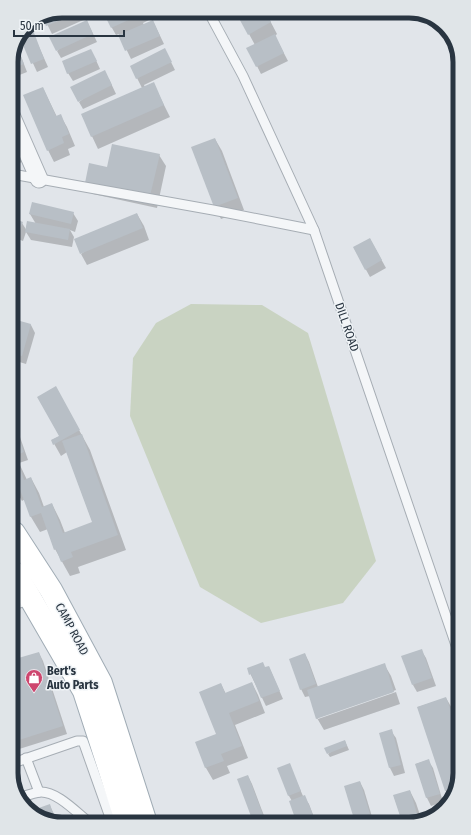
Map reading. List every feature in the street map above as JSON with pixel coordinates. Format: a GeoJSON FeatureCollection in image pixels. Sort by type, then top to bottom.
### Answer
{"type":"FeatureCollection","features":[{"type":"Feature","properties":{"kind":"main road","name":"CAMP ROAD"},"geometry":{"type":"LineString","coordinates":[[18,539],[51,590],[101,683],[144,817]]}},
{"type":"Feature","properties":{"kind":"main road","name":"CAMP ROAD"},"geometry":{"type":"LineString","coordinates":[[18,584],[22,598],[84,691],[125,817]]}},
{"type":"Feature","properties":{"kind":"street"},"geometry":{"type":"LineString","coordinates":[[18,129],[39,179]]}},
{"type":"Feature","properties":{"kind":"lane","name":"DILL ROAD"},"geometry":{"type":"LineString","coordinates":[[212,18],[243,76],[314,230],[453,636]]}},
{"type":"Feature","properties":{"kind":"lane"},"geometry":{"type":"LineString","coordinates":[[18,175],[213,210],[314,230]]}},
{"type":"Feature","properties":{"kind":"lane"},"geometry":{"type":"LineString","coordinates":[[18,761],[77,741],[83,741],[110,817]]}},
{"type":"Feature","properties":{"kind":"lane"},"geometry":{"type":"LineString","coordinates":[[26,758],[39,792]]}},
{"type":"Feature","properties":{"kind":"lane"},"geometry":{"type":"LineString","coordinates":[[24,796],[39,792],[52,794],[82,817]]}},
{"type":"Feature","properties":{"kind":"green space"},"geometry":{"type":"Polygon","coordinates":[[[191,304],[262,305],[308,333],[376,561],[343,603],[261,623],[200,587],[130,416],[133,358],[156,323],[191,304]]]}},
{"type":"Feature","properties":{"kind":"building"},"geometry":{"type":"Polygon","coordinates":[[[65,18],[46,26],[44,22],[48,20],[65,18]]]}},
{"type":"Feature","properties":{"kind":"building"},"geometry":{"type":"Polygon","coordinates":[[[106,18],[133,18],[111,28],[106,18]]]}},
{"type":"Feature","properties":{"kind":"building"},"geometry":{"type":"Polygon","coordinates":[[[239,18],[269,18],[271,22],[248,35],[239,18]]]}},
{"type":"Feature","properties":{"kind":"building"},"geometry":{"type":"Polygon","coordinates":[[[87,20],[93,34],[56,51],[49,37],[87,20]]]}},
{"type":"Feature","properties":{"kind":"building"},"geometry":{"type":"Polygon","coordinates":[[[153,20],[160,36],[125,51],[118,35],[153,20]]]}},
{"type":"Feature","properties":{"kind":"building"},"geometry":{"type":"Polygon","coordinates":[[[33,30],[44,59],[31,64],[22,42],[33,30]]]}},
{"type":"Feature","properties":{"kind":"building"},"geometry":{"type":"Polygon","coordinates":[[[275,34],[284,53],[256,67],[246,48],[275,34]]]}},
{"type":"Feature","properties":{"kind":"building"},"geometry":{"type":"Polygon","coordinates":[[[165,48],[172,62],[136,79],[130,66],[165,48]]]}},
{"type":"Feature","properties":{"kind":"building"},"geometry":{"type":"Polygon","coordinates":[[[91,49],[97,61],[67,74],[62,61],[91,49]]]}},
{"type":"Feature","properties":{"kind":"building"},"geometry":{"type":"Polygon","coordinates":[[[19,51],[24,64],[18,66],[19,51]]]}},
{"type":"Feature","properties":{"kind":"building"},"geometry":{"type":"Polygon","coordinates":[[[105,70],[112,85],[78,102],[70,87],[105,70]]]}},
{"type":"Feature","properties":{"kind":"building"},"geometry":{"type":"Polygon","coordinates":[[[154,82],[164,105],[91,137],[81,114],[154,82]]]}},
{"type":"Feature","properties":{"kind":"building"},"geometry":{"type":"Polygon","coordinates":[[[43,87],[56,116],[61,114],[69,134],[62,137],[64,143],[47,151],[23,95],[43,87]]]}},
{"type":"Feature","properties":{"kind":"building"},"geometry":{"type":"Polygon","coordinates":[[[215,138],[238,198],[214,207],[191,147],[215,138]]]}},
{"type":"Feature","properties":{"kind":"building"},"geometry":{"type":"Polygon","coordinates":[[[112,144],[160,154],[150,196],[85,183],[89,163],[107,167],[112,144]]]}},
{"type":"Feature","properties":{"kind":"building"},"geometry":{"type":"Polygon","coordinates":[[[32,202],[74,212],[71,224],[29,214],[32,202]]]}},
{"type":"Feature","properties":{"kind":"building"},"geometry":{"type":"Polygon","coordinates":[[[137,213],[143,228],[80,254],[74,239],[137,213]]]}},
{"type":"Feature","properties":{"kind":"building"},"geometry":{"type":"Polygon","coordinates":[[[18,220],[23,222],[18,234],[18,220]]]}},
{"type":"Feature","properties":{"kind":"building"},"geometry":{"type":"Polygon","coordinates":[[[27,221],[70,229],[68,240],[25,232],[27,221]]]}},
{"type":"Feature","properties":{"kind":"building"},"geometry":{"type":"Polygon","coordinates":[[[370,238],[382,260],[365,270],[353,247],[370,238]]]}},
{"type":"Feature","properties":{"kind":"building"},"geometry":{"type":"Polygon","coordinates":[[[18,320],[31,324],[22,356],[18,355],[18,320]]]}},
{"type":"Feature","properties":{"kind":"building"},"geometry":{"type":"Polygon","coordinates":[[[56,386],[80,430],[53,445],[51,440],[59,436],[37,397],[56,386]]]}},
{"type":"Feature","properties":{"kind":"building"},"geometry":{"type":"Polygon","coordinates":[[[82,434],[118,535],[71,552],[73,557],[61,562],[56,549],[54,550],[41,513],[30,517],[18,484],[18,462],[24,480],[31,477],[42,507],[52,503],[63,533],[92,522],[62,441],[82,434]]]}},
{"type":"Feature","properties":{"kind":"building"},"geometry":{"type":"Polygon","coordinates":[[[18,435],[24,452],[18,454],[18,435]]]}},
{"type":"Feature","properties":{"kind":"building"},"geometry":{"type":"Polygon","coordinates":[[[422,649],[432,678],[412,685],[401,656],[422,649]]]}},
{"type":"Feature","properties":{"kind":"building","name":"Bert's Auto Parts"},"geometry":{"type":"Polygon","coordinates":[[[39,652],[63,726],[18,740],[18,658],[39,652]]]}},
{"type":"Feature","properties":{"kind":"building"},"geometry":{"type":"Polygon","coordinates":[[[305,653],[316,684],[300,690],[289,659],[305,653]]]}},
{"type":"Feature","properties":{"kind":"building"},"geometry":{"type":"Polygon","coordinates":[[[263,662],[265,667],[269,666],[280,691],[261,698],[247,668],[263,662]]]}},
{"type":"Feature","properties":{"kind":"building"},"geometry":{"type":"Polygon","coordinates":[[[385,663],[394,692],[316,719],[307,690],[385,663]]]}},
{"type":"Feature","properties":{"kind":"building"},"geometry":{"type":"Polygon","coordinates":[[[252,682],[259,701],[229,713],[242,746],[221,754],[224,761],[205,768],[195,742],[216,734],[199,692],[221,683],[225,693],[252,682]]]}},
{"type":"Feature","properties":{"kind":"building"},"geometry":{"type":"Polygon","coordinates":[[[446,697],[453,716],[453,779],[450,790],[445,791],[417,707],[446,697]]]}},
{"type":"Feature","properties":{"kind":"building"},"geometry":{"type":"Polygon","coordinates":[[[392,729],[401,765],[389,768],[379,733],[392,729]]]}},
{"type":"Feature","properties":{"kind":"building"},"geometry":{"type":"Polygon","coordinates":[[[345,740],[347,746],[327,754],[324,748],[345,740]]]}},
{"type":"Feature","properties":{"kind":"building"},"geometry":{"type":"Polygon","coordinates":[[[429,759],[440,794],[426,798],[415,764],[429,759]]]}},
{"type":"Feature","properties":{"kind":"building"},"geometry":{"type":"Polygon","coordinates":[[[290,763],[301,791],[288,796],[277,768],[290,763]]]}},
{"type":"Feature","properties":{"kind":"building"},"geometry":{"type":"Polygon","coordinates":[[[248,775],[263,815],[251,817],[237,779],[248,775]]]}},
{"type":"Feature","properties":{"kind":"building"},"geometry":{"type":"Polygon","coordinates":[[[360,781],[370,814],[360,817],[353,817],[344,786],[360,781]]]}},
{"type":"Feature","properties":{"kind":"building"},"geometry":{"type":"Polygon","coordinates":[[[410,790],[418,816],[400,817],[393,795],[410,790]]]}},
{"type":"Feature","properties":{"kind":"building"},"geometry":{"type":"Polygon","coordinates":[[[305,795],[314,817],[295,817],[289,801],[305,795]]]}},
{"type":"Feature","properties":{"kind":"building"},"geometry":{"type":"Polygon","coordinates":[[[50,804],[54,816],[42,813],[36,809],[50,804]]]}},
{"type":"Feature","properties":{"kind":"place","name":"Bert's Auto Parts"},"geometry":{"type":"Point","coordinates":[34,693]}}]}
